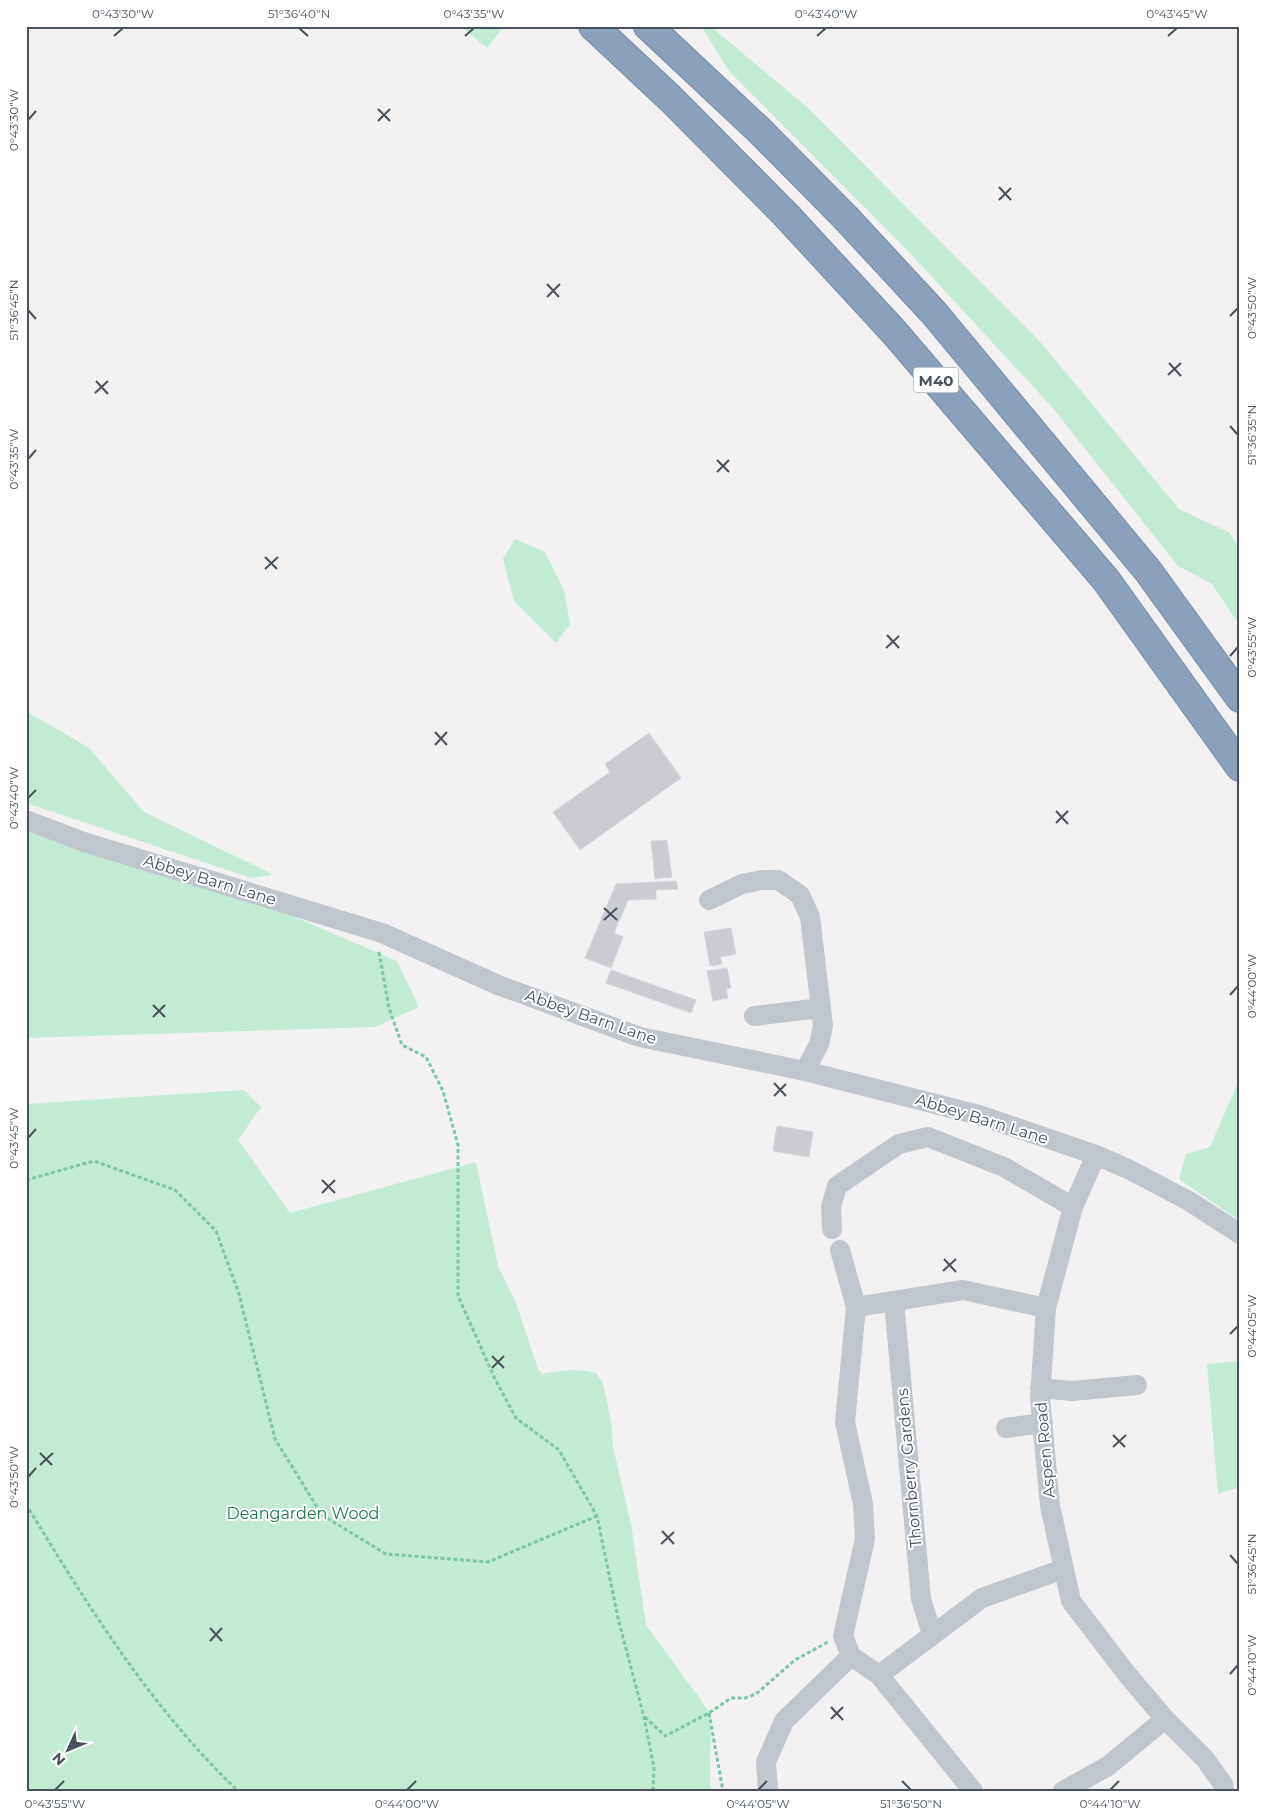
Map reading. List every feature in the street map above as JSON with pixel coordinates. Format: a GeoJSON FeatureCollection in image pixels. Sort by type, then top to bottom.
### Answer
{"type":"FeatureCollection","features":[{"type":"Feature","properties":{"kind":"highway","name":"M40"},"geometry":{"type":"LineString","coordinates":[[593,26],[786,214],[894,332],[1106,580],[1240,767]]}},
{"type":"Feature","properties":{"kind":"highway","name":"M40"},"geometry":{"type":"LineString","coordinates":[[648,26],[759,130],[845,217],[934,313],[1148,571],[1240,698]]}},
{"type":"Feature","properties":{"kind":"street","name":"Abbey Barn Lane"},"geometry":{"type":"LineString","coordinates":[[26,820],[84,842],[382,932],[498,985],[640,1037],[805,1071],[979,1115],[1096,1155],[1189,1200],[1240,1234]]}},
{"type":"Feature","properties":{"kind":"street"},"geometry":{"type":"LineString","coordinates":[[709,900],[742,884],[762,880],[778,880],[800,895],[810,918],[823,1026],[819,1044],[805,1071]]}},
{"type":"Feature","properties":{"kind":"street"},"geometry":{"type":"LineString","coordinates":[[754,1016],[821,1008]]}},
{"type":"Feature","properties":{"kind":"street"},"geometry":{"type":"LineString","coordinates":[[832,1229],[831,1207],[837,1186],[899,1144],[928,1137],[1004,1167],[1073,1207]]}},
{"type":"Feature","properties":{"kind":"street","name":"Aspen Road"},"geometry":{"type":"LineString","coordinates":[[1096,1155],[1073,1207],[1046,1308],[1040,1388],[1050,1506],[1071,1601],[1126,1673],[1165,1719],[1205,1759],[1223,1784],[1224,1791]]}},
{"type":"Feature","properties":{"kind":"street"},"geometry":{"type":"LineString","coordinates":[[840,1250],[856,1307],[844,1422],[863,1504],[865,1540],[843,1636],[850,1656],[879,1675],[972,1791]]}},
{"type":"Feature","properties":{"kind":"street"},"geometry":{"type":"LineString","coordinates":[[856,1307],[963,1290],[1046,1308]]}},
{"type":"Feature","properties":{"kind":"street","name":"Thornberry Gardens"},"geometry":{"type":"LineString","coordinates":[[894,1301],[921,1599],[932,1634]]}},
{"type":"Feature","properties":{"kind":"street"},"geometry":{"type":"LineString","coordinates":[[1040,1388],[1072,1391],[1138,1385]]}},
{"type":"Feature","properties":{"kind":"street"},"geometry":{"type":"LineString","coordinates":[[1006,1428],[1043,1423]]}},
{"type":"Feature","properties":{"kind":"street"},"geometry":{"type":"LineString","coordinates":[[879,1675],[982,1598],[1063,1569]]}},
{"type":"Feature","properties":{"kind":"street"},"geometry":{"type":"LineString","coordinates":[[768,1791],[766,1762],[784,1721],[850,1656]]}},
{"type":"Feature","properties":{"kind":"street"},"geometry":{"type":"LineString","coordinates":[[1063,1791],[1108,1766],[1165,1719]]}},
{"type":"Feature","properties":{"kind":"path"},"geometry":{"type":"LineString","coordinates":[[382,932],[379,950],[389,1008],[402,1045],[426,1057],[443,1091],[458,1145],[458,1296],[495,1379],[516,1418],[559,1450],[597,1516],[618,1618],[644,1717],[654,1768],[652,1791]]}},
{"type":"Feature","properties":{"kind":"path"},"geometry":{"type":"LineString","coordinates":[[26,1180],[94,1161],[175,1190],[216,1231],[238,1294],[275,1439],[322,1515],[386,1554],[488,1562],[597,1516]]}},
{"type":"Feature","properties":{"kind":"path"},"geometry":{"type":"LineString","coordinates":[[26,1504],[70,1578],[150,1691],[214,1768],[238,1791]]}},
{"type":"Feature","properties":{"kind":"path"},"geometry":{"type":"LineString","coordinates":[[644,1717],[665,1736],[709,1713],[731,1698],[745,1698],[756,1694],[795,1660],[843,1636]]}},
{"type":"Feature","properties":{"kind":"path"},"geometry":{"type":"LineString","coordinates":[[709,1713],[723,1791]]}},
{"type":"Feature","properties":{"kind":"green space"},"geometry":{"type":"Polygon","coordinates":[[[461,26],[504,26],[487,48],[461,26]]]}},
{"type":"Feature","properties":{"kind":"green space"},"geometry":{"type":"Polygon","coordinates":[[[701,26],[710,26],[807,107],[1042,344],[1179,509],[1230,533],[1240,550],[1240,626],[1212,584],[1178,566],[1052,407],[908,251],[729,71],[701,26]]]}},
{"type":"Feature","properties":{"kind":"green space"},"geometry":{"type":"Polygon","coordinates":[[[515,539],[545,552],[564,590],[570,624],[556,643],[514,601],[503,559],[515,539]]]}},
{"type":"Feature","properties":{"kind":"green space"},"geometry":{"type":"Polygon","coordinates":[[[26,711],[89,748],[144,812],[274,875],[251,878],[26,803],[26,711]]]}},
{"type":"Feature","properties":{"kind":"green space"},"geometry":{"type":"Polygon","coordinates":[[[26,822],[225,887],[397,961],[419,1007],[375,1027],[26,1038],[26,822]]]}},
{"type":"Feature","properties":{"kind":"green space"},"geometry":{"type":"Polygon","coordinates":[[[1240,1078],[1240,1221],[1179,1179],[1186,1154],[1210,1147],[1240,1078]]]}},
{"type":"Feature","properties":{"kind":"green space","name":"Deangarden Wood"},"geometry":{"type":"Polygon","coordinates":[[[244,1090],[261,1107],[238,1140],[290,1213],[476,1162],[498,1266],[516,1303],[538,1369],[542,1374],[569,1370],[589,1371],[596,1373],[603,1383],[611,1421],[613,1447],[631,1524],[646,1625],[711,1714],[710,1784],[712,1791],[26,1791],[26,1104],[244,1090]]]}},
{"type":"Feature","properties":{"kind":"green space"},"geometry":{"type":"Polygon","coordinates":[[[1240,1361],[1240,1487],[1218,1494],[1207,1364],[1240,1361]]]}},
{"type":"Feature","properties":{"kind":"building"},"geometry":{"type":"Polygon","coordinates":[[[649,733],[681,778],[580,850],[553,812],[610,772],[605,764],[649,733]]]}},
{"type":"Feature","properties":{"kind":"building"},"geometry":{"type":"Polygon","coordinates":[[[667,840],[672,877],[655,879],[651,841],[667,840]]]}},
{"type":"Feature","properties":{"kind":"building"},"geometry":{"type":"Polygon","coordinates":[[[676,881],[678,889],[656,890],[656,899],[628,900],[614,933],[623,937],[611,968],[585,958],[616,884],[676,881]]]}},
{"type":"Feature","properties":{"kind":"building"},"geometry":{"type":"Polygon","coordinates":[[[731,928],[736,954],[720,957],[722,964],[710,966],[704,932],[731,928]]]}},
{"type":"Feature","properties":{"kind":"building"},"geometry":{"type":"Polygon","coordinates":[[[727,968],[731,988],[726,989],[728,998],[713,1001],[707,971],[727,968]]]}},
{"type":"Feature","properties":{"kind":"building"},"geometry":{"type":"Polygon","coordinates":[[[611,970],[696,1000],[691,1013],[606,983],[611,970]]]}},
{"type":"Feature","properties":{"kind":"building"},"geometry":{"type":"Polygon","coordinates":[[[777,1126],[813,1132],[809,1157],[773,1151],[777,1126]]]}}]}
